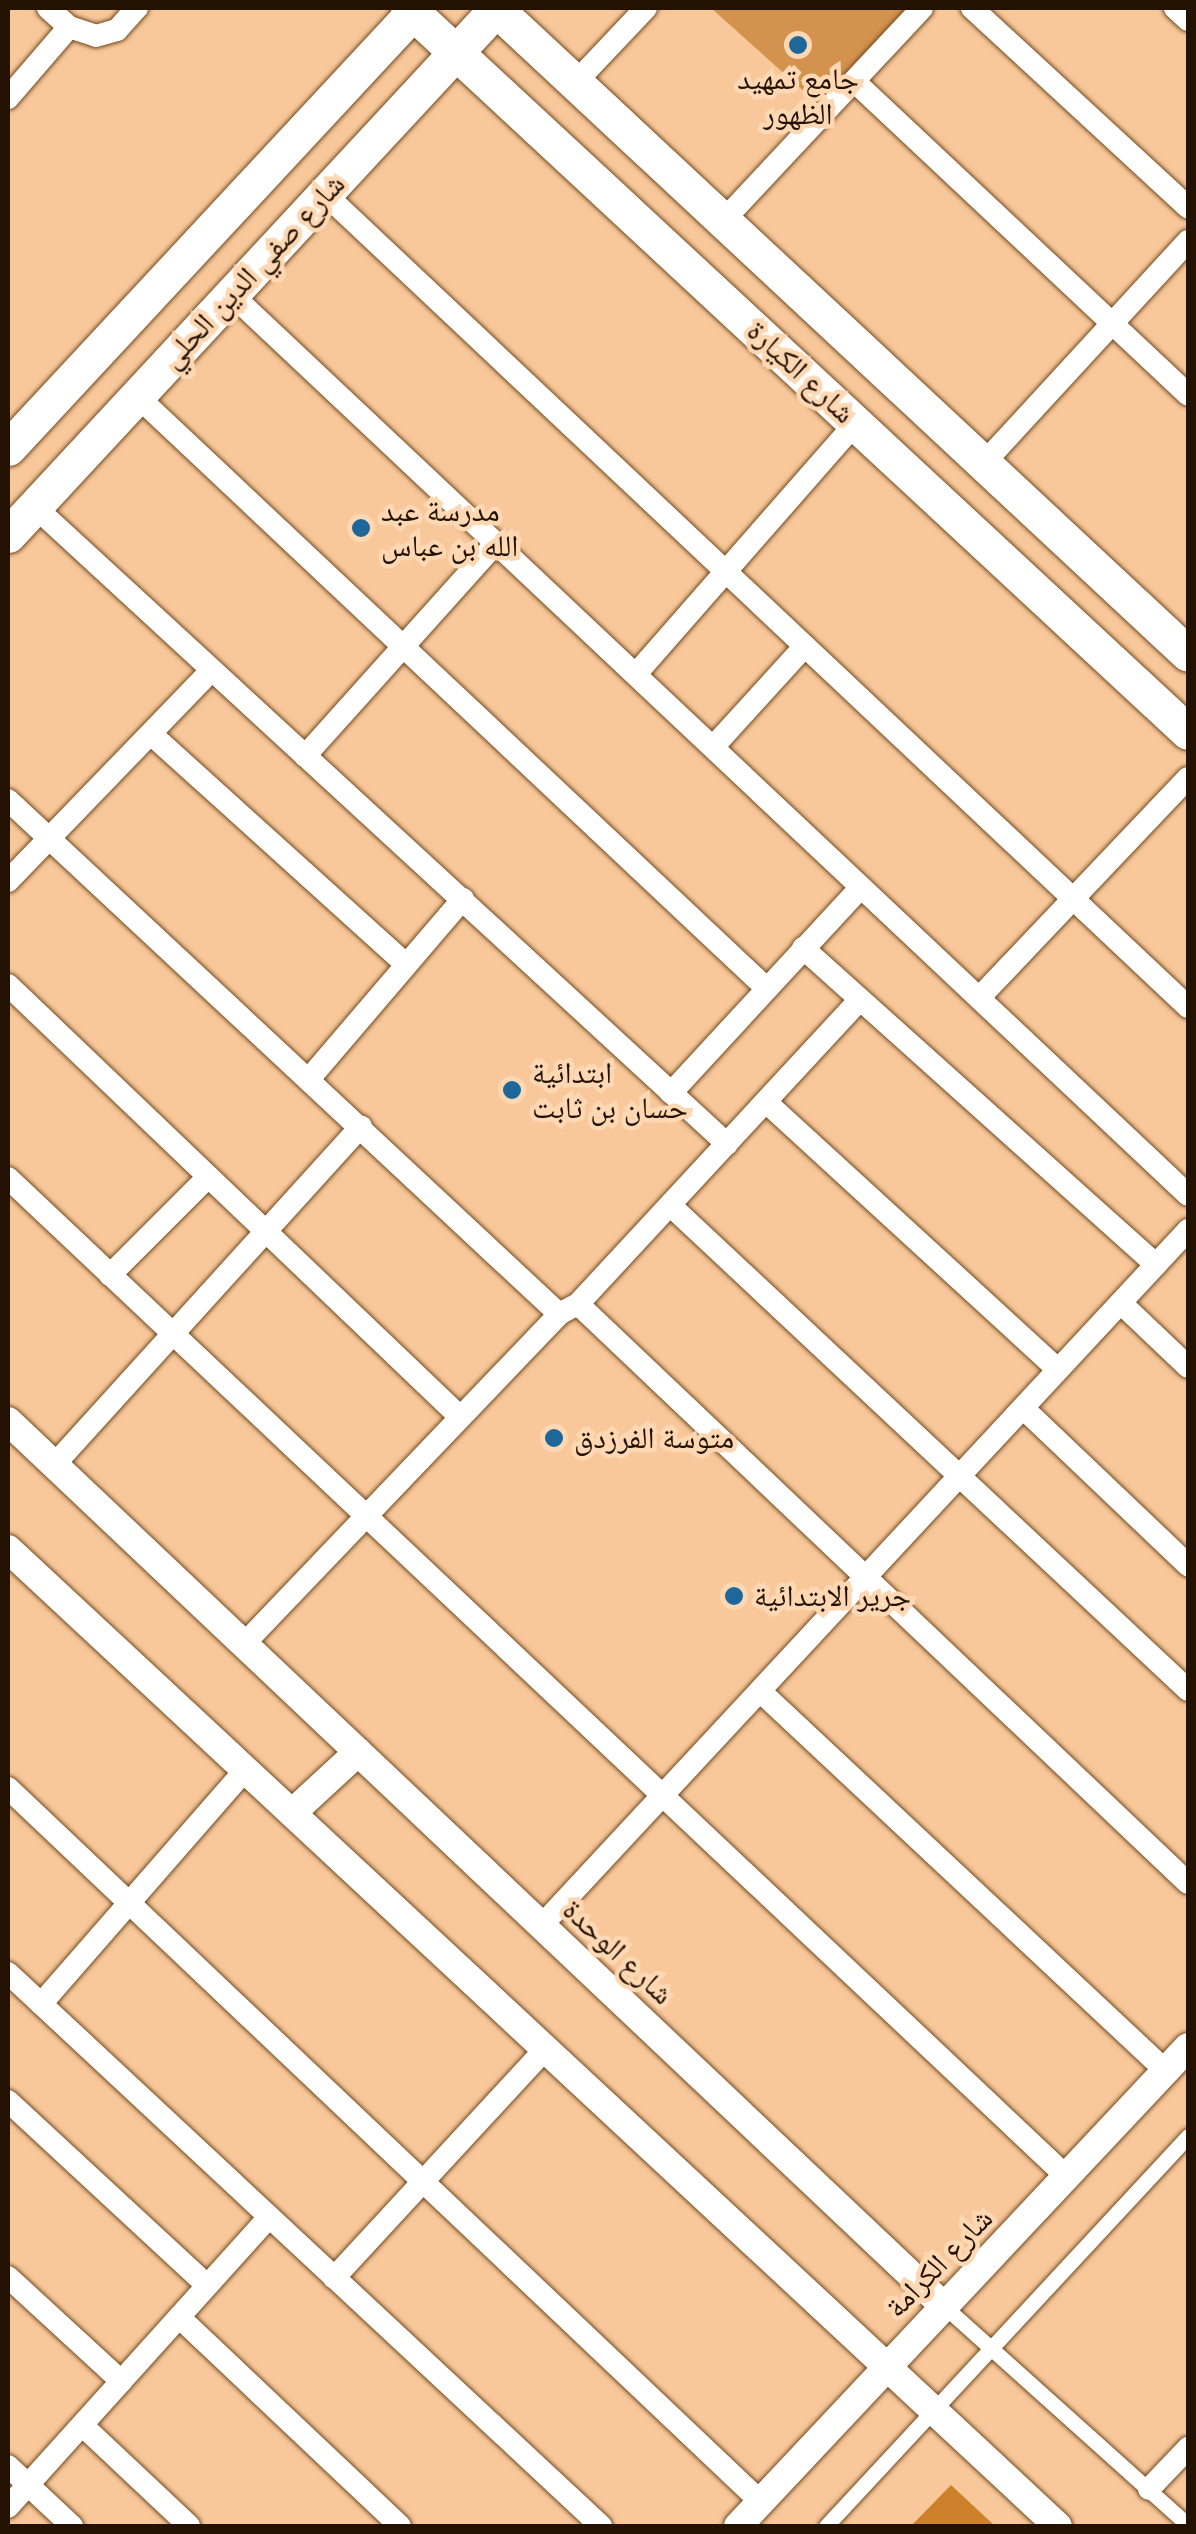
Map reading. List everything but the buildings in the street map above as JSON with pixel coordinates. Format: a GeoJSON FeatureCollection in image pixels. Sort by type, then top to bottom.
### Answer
{"type":"FeatureCollection","features":[{"type":"Feature","properties":{"kind":"main road","name":"شارع الكيارة"},"geometry":{"type":"LineString","coordinates":[[496,8],[721,223],[1188,653]]}},
{"type":"Feature","properties":{"kind":"main road","name":"شارع صفي الدين الحلي"},"geometry":{"type":"LineString","coordinates":[[8,535],[496,8]]}},
{"type":"Feature","properties":{"kind":"main road","name":"شارع الكيارة"},"geometry":{"type":"LineString","coordinates":[[413,9],[455,54],[1188,732]]}},
{"type":"Feature","properties":{"kind":"main road","name":"شارع صفي الدين الحلي"},"geometry":{"type":"LineString","coordinates":[[8,448],[413,9]]}},
{"type":"Feature","properties":{"kind":"street"},"geometry":{"type":"LineString","coordinates":[[48,8],[70,27],[96,36],[117,30],[137,8]]}},
{"type":"Feature","properties":{"kind":"street"},"geometry":{"type":"LineString","coordinates":[[575,84],[646,8]]}},
{"type":"Feature","properties":{"kind":"street"},"geometry":{"type":"LineString","coordinates":[[721,223],[922,8]]}},
{"type":"Feature","properties":{"kind":"street"},"geometry":{"type":"LineString","coordinates":[[972,8],[1188,207]]}},
{"type":"Feature","properties":{"kind":"street"},"geometry":{"type":"LineString","coordinates":[[1175,8],[1188,20]]}},
{"type":"Feature","properties":{"kind":"street"},"geometry":{"type":"LineString","coordinates":[[8,98],[70,27]]}},
{"type":"Feature","properties":{"kind":"street"},"geometry":{"type":"LineString","coordinates":[[854,81],[1188,395]]}},
{"type":"Feature","properties":{"kind":"street"},"geometry":{"type":"LineString","coordinates":[[325,194],[1188,1007]]}},
{"type":"Feature","properties":{"kind":"street"},"geometry":{"type":"LineString","coordinates":[[983,464],[1188,241]]}},
{"type":"Feature","properties":{"kind":"street"},"geometry":{"type":"LineString","coordinates":[[232,294],[1188,1195]]}},
{"type":"Feature","properties":{"kind":"street"},"geometry":{"type":"LineString","coordinates":[[136,396],[766,988]]}},
{"type":"Feature","properties":{"kind":"street"},"geometry":{"type":"LineString","coordinates":[[636,674],[856,423]]}},
{"type":"Feature","properties":{"kind":"street"},"geometry":{"type":"LineString","coordinates":[[34,506],[726,1144]]}},
{"type":"Feature","properties":{"kind":"street"},"geometry":{"type":"LineString","coordinates":[[305,756],[496,542]]}},
{"type":"Feature","properties":{"kind":"street"},"geometry":{"type":"LineString","coordinates":[[714,746],[806,646]]}},
{"type":"Feature","properties":{"kind":"street"},"geometry":{"type":"LineString","coordinates":[[8,881],[212,670]]}},
{"type":"Feature","properties":{"kind":"street"},"geometry":{"type":"LineString","coordinates":[[151,734],[404,962]]}},
{"type":"Feature","properties":{"kind":"street"},"geometry":{"type":"LineString","coordinates":[[979,998],[1188,778]]}},
{"type":"Feature","properties":{"kind":"street"},"geometry":{"type":"LineString","coordinates":[[8,800],[361,1128],[866,1576],[1188,1882]]}},
{"type":"Feature","properties":{"kind":"street"},"geometry":{"type":"LineString","coordinates":[[670,1092],[861,887]]}},
{"type":"Feature","properties":{"kind":"street"},"geometry":{"type":"LineString","coordinates":[[310,1079],[404,962],[463,899]]}},
{"type":"Feature","properties":{"kind":"street"},"geometry":{"type":"LineString","coordinates":[[803,948],[1156,1265]]}},
{"type":"Feature","properties":{"kind":"street"},"geometry":{"type":"LineString","coordinates":[[8,984],[460,1418]]}},
{"type":"Feature","properties":{"kind":"street"},"geometry":{"type":"LineString","coordinates":[[244,1644],[670,1205],[859,1002]]}},
{"type":"Feature","properties":{"kind":"street"},"geometry":{"type":"LineString","coordinates":[[766,1102],[1058,1370]]}},
{"type":"Feature","properties":{"kind":"street"},"geometry":{"type":"LineString","coordinates":[[54,1465],[361,1128]]}},
{"type":"Feature","properties":{"kind":"street"},"geometry":{"type":"LineString","coordinates":[[110,1274],[208,1176]]}},
{"type":"Feature","properties":{"kind":"street"},"geometry":{"type":"LineString","coordinates":[[8,1178],[1066,2176]]}},
{"type":"Feature","properties":{"kind":"street"},"geometry":{"type":"LineString","coordinates":[[670,1205],[1188,1690]]}},
{"type":"Feature","properties":{"kind":"street"},"geometry":{"type":"LineString","coordinates":[[542,1926],[1058,1370],[1124,1305],[1188,1230]]}},
{"type":"Feature","properties":{"kind":"street"},"geometry":{"type":"LineString","coordinates":[[1124,1305],[1188,1367]]}},
{"type":"Feature","properties":{"kind":"street"},"geometry":{"type":"LineString","coordinates":[[1023,1408],[1188,1565]]}},
{"type":"Feature","properties":{"kind":"street","name":"شارع الوحدة"},"geometry":{"type":"LineString","coordinates":[[8,1421],[946,2307],[994,2345],[1188,2526]]}},
{"type":"Feature","properties":{"kind":"street"},"geometry":{"type":"LineString","coordinates":[[8,1549],[1058,2526]]}},
{"type":"Feature","properties":{"kind":"street"},"geometry":{"type":"LineString","coordinates":[[760,1691],[1166,2071]]}},
{"type":"Feature","properties":{"kind":"street"},"geometry":{"type":"LineString","coordinates":[[292,1814],[358,1752]]}},
{"type":"Feature","properties":{"kind":"street"},"geometry":{"type":"LineString","coordinates":[[41,2004],[245,1770]]}},
{"type":"Feature","properties":{"kind":"street"},"geometry":{"type":"LineString","coordinates":[[8,1788],[761,2502]]}},
{"type":"Feature","properties":{"kind":"street"},"geometry":{"type":"LineString","coordinates":[[8,1974],[600,2526]]}},
{"type":"Feature","properties":{"kind":"street","name":"شارع الكرامة"},"geometry":{"type":"LineString","coordinates":[[738,2526],[1188,2047]]}},
{"type":"Feature","properties":{"kind":"street"},"geometry":{"type":"LineString","coordinates":[[334,2278],[545,2049]]}},
{"type":"Feature","properties":{"kind":"street"},"geometry":{"type":"LineString","coordinates":[[8,2101],[208,2286]]}},
{"type":"Feature","properties":{"kind":"street"},"geometry":{"type":"LineString","coordinates":[[826,2526],[1188,2136]]}},
{"type":"Feature","properties":{"kind":"street"},"geometry":{"type":"LineString","coordinates":[[8,2507],[269,2217]]}},
{"type":"Feature","properties":{"kind":"street"},"geometry":{"type":"LineString","coordinates":[[8,2276],[121,2381]]}},
{"type":"Feature","properties":{"kind":"street"},"geometry":{"type":"LineString","coordinates":[[179,2317],[400,2526]]}},
{"type":"Feature","properties":{"kind":"street"},"geometry":{"type":"LineString","coordinates":[[82,2425],[189,2526]]}},
{"type":"Feature","properties":{"kind":"street"},"geometry":{"type":"LineString","coordinates":[[1149,2489],[1188,2448]]}},
{"type":"Feature","properties":{"kind":"street"},"geometry":{"type":"LineString","coordinates":[[8,2466],[72,2526]]}},
{"type":"Feature","properties":{"kind":"shaded area"},"geometry":{"type":"Polygon","coordinates":[[[711,8],[922,8],[826,111],[711,8]]]}},
{"type":"Feature","properties":{"kind":"place","name":"جامع تمهيد الظهور"},"geometry":{"type":"Point","coordinates":[798,45]}},
{"type":"Feature","properties":{"kind":"place","name":"مدرسة عبد الله بن عباس"},"geometry":{"type":"Point","coordinates":[361,528]}},
{"type":"Feature","properties":{"kind":"place","name":"ابتدائية حسان بن ثابت"},"geometry":{"type":"Point","coordinates":[512,1090]}},
{"type":"Feature","properties":{"kind":"place","name":"متوسة الفرزدق"},"geometry":{"type":"Point","coordinates":[554,1438]}},
{"type":"Feature","properties":{"kind":"place","name":"جرير الابتدائية"},"geometry":{"type":"Point","coordinates":[734,1596]}}]}
